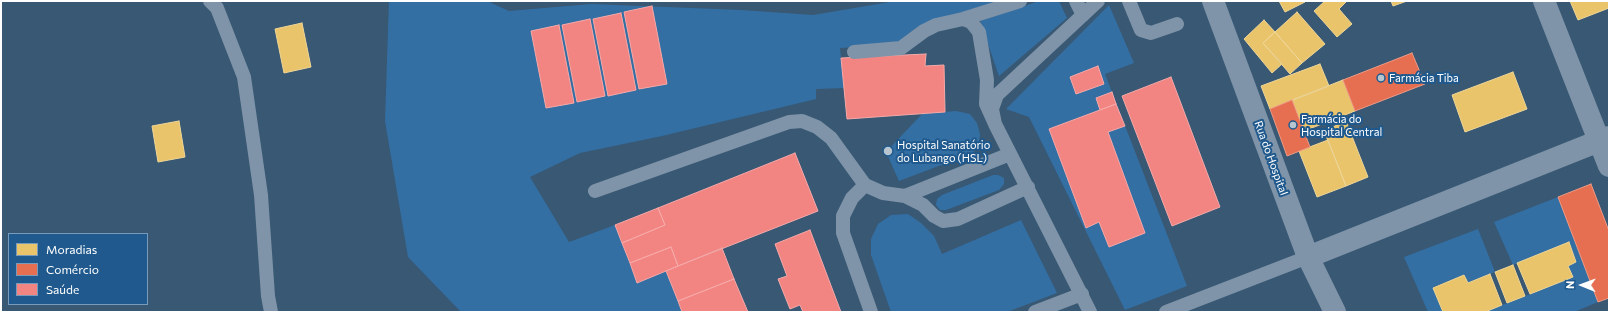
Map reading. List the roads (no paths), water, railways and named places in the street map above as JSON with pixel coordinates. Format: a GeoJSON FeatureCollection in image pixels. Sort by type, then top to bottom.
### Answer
{"type":"FeatureCollection","features":[{"type":"Feature","properties":{"kind":"street","name":"Rua do Hospital"},"geometry":{"type":"LineString","coordinates":[[1213,1],[1308,257],[1335,312]]}},
{"type":"Feature","properties":{"kind":"street"},"geometry":{"type":"LineString","coordinates":[[1544,1],[1604,139],[1609,166]]}},
{"type":"Feature","properties":{"kind":"street"},"geometry":{"type":"LineString","coordinates":[[1308,257],[1604,139]]}},
{"type":"Feature","properties":{"kind":"lane"},"geometry":{"type":"LineString","coordinates":[[210,1],[217,8],[244,78],[262,195],[271,312]]}},
{"type":"Feature","properties":{"kind":"lane"},"geometry":{"type":"LineString","coordinates":[[854,52],[901,48],[924,31],[1020,1]]}},
{"type":"Feature","properties":{"kind":"lane"},"geometry":{"type":"LineString","coordinates":[[1076,1],[1083,16]]}},
{"type":"Feature","properties":{"kind":"lane"},"geometry":{"type":"LineString","coordinates":[[995,124],[992,109],[997,95],[1098,1]]}},
{"type":"Feature","properties":{"kind":"lane"},"geometry":{"type":"LineString","coordinates":[[1129,1],[1141,30],[1151,33],[1177,24]]}},
{"type":"Feature","properties":{"kind":"lane"},"geometry":{"type":"LineString","coordinates":[[963,20],[971,22],[979,32],[987,80],[986,104],[1090,312]]}},
{"type":"Feature","properties":{"kind":"lane"},"geometry":{"type":"LineString","coordinates":[[595,191],[789,122],[802,121],[817,127],[831,138],[865,185],[883,193],[905,196],[923,205],[934,216],[944,221],[958,219],[1028,187]]}},
{"type":"Feature","properties":{"kind":"lane"},"geometry":{"type":"LineString","coordinates":[[905,196],[1010,154]]}},
{"type":"Feature","properties":{"kind":"lane"},"geometry":{"type":"LineString","coordinates":[[865,185],[852,198],[843,216],[843,233],[871,312]]}},
{"type":"Feature","properties":{"kind":"lane"},"geometry":{"type":"LineString","coordinates":[[1166,312],[1308,257]]}},
{"type":"Feature","properties":{"kind":"lane"},"geometry":{"type":"LineString","coordinates":[[1035,312],[1082,294]]}},
{"type":"Feature","properties":{"kind":"place","name":"Farmácia Tiba"},"geometry":{"type":"Point","coordinates":[1381,78]}},
{"type":"Feature","properties":{"kind":"place","name":"Farmácia do Hospital Central"},"geometry":{"type":"Point","coordinates":[1293,125]}},
{"type":"Feature","properties":{"kind":"place","name":"Hospital Sanatório do Lubango (HSL)"},"geometry":{"type":"Point","coordinates":[888,151]}}]}
